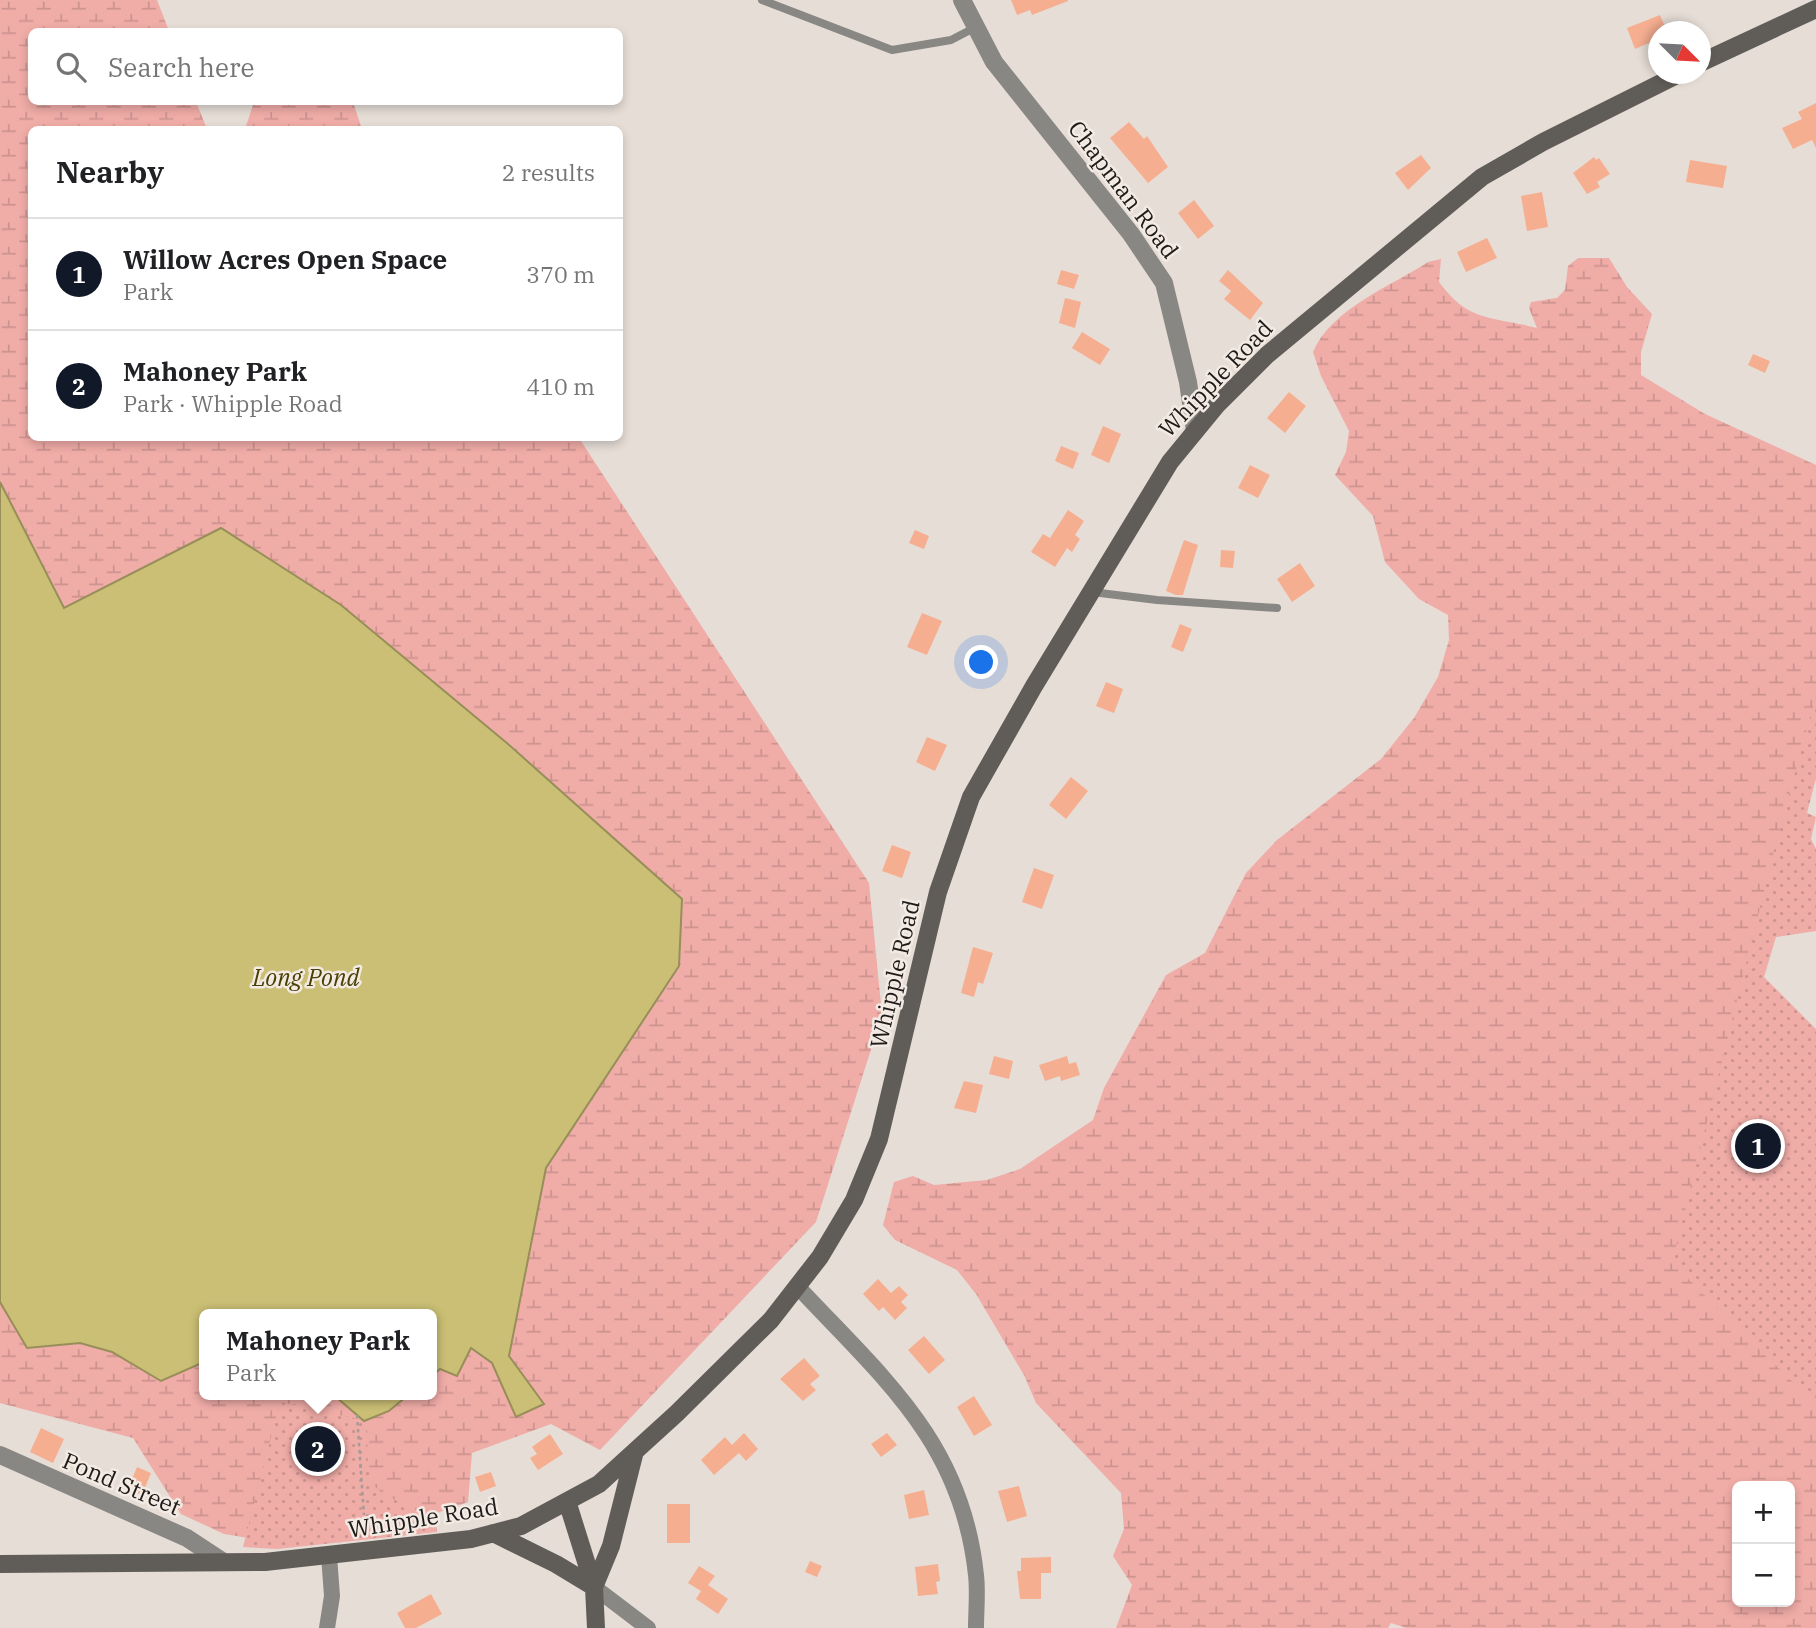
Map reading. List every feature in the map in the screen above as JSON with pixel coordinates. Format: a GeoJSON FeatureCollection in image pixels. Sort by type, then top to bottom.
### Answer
{"type":"FeatureCollection","features":[{"type":"Feature","properties":{"kind":"main road"},"geometry":{"type":"LineString","coordinates":[[1711,58],[1816,9]]}},
{"type":"Feature","properties":{"kind":"main road","name":"Whipple Road"},"geometry":{"type":"LineString","coordinates":[[0,1564],[265,1562],[471,1539],[521,1526],[599,1484],[771,1320],[820,1257],[854,1200],[879,1139],[937,892],[971,797],[1090,592],[1170,462],[1195,431],[1267,355],[1482,177],[1543,142],[1659,84]]}},
{"type":"Feature","properties":{"kind":"main road"},"geometry":{"type":"LineString","coordinates":[[594,1587],[611,1546],[635,1451]]}},
{"type":"Feature","properties":{"kind":"main road"},"geometry":{"type":"LineString","coordinates":[[567,1501],[594,1587],[596,1628]]}},
{"type":"Feature","properties":{"kind":"main road"},"geometry":{"type":"LineString","coordinates":[[493,1533],[556,1564],[594,1587]]}},
{"type":"Feature","properties":{"kind":"street","name":"Chapman Road"},"geometry":{"type":"LineString","coordinates":[[962,0],[994,62],[1131,234],[1164,283],[1188,382],[1195,431]]}},
{"type":"Feature","properties":{"kind":"street"},"geometry":{"type":"LineString","coordinates":[[797,1286],[911,1408],[938,1448],[964,1510],[977,1576],[976,1628]]}},
{"type":"Feature","properties":{"kind":"street","name":"Pond Street"},"geometry":{"type":"LineString","coordinates":[[0,1455],[187,1538],[222,1561]]}},
{"type":"Feature","properties":{"kind":"street"},"geometry":{"type":"LineString","coordinates":[[327,1628],[332,1596],[329,1556]]}},
{"type":"Feature","properties":{"kind":"street"},"geometry":{"type":"LineString","coordinates":[[594,1587],[648,1628]]}},
{"type":"Feature","properties":{"kind":"lane"},"geometry":{"type":"LineString","coordinates":[[762,0],[892,50],[951,40],[976,27]]}},
{"type":"Feature","properties":{"kind":"lane"},"geometry":{"type":"LineString","coordinates":[[1090,592],[1157,600],[1277,608]]}},
{"type":"Feature","properties":{"kind":"path"},"geometry":{"type":"LineString","coordinates":[[358,1415],[363,1515]]}},
{"type":"Feature","properties":{"kind":"green space"},"geometry":{"type":"Polygon","coordinates":[[[0,0],[157,0],[168,28],[28,28],[28,105],[197,105],[206,126],[28,126],[28,441],[581,441],[869,883],[882,1015],[816,1222],[600,1450],[551,1424],[472,1453],[468,1502],[409,1523],[267,1541],[224,1534],[181,1514],[133,1438],[0,1403],[0,1302],[27,1347],[80,1343],[112,1352],[161,1381],[199,1364],[199,1400],[347,1400],[389,1411],[402,1400],[437,1400],[437,1372],[470,1348],[492,1363],[516,1417],[544,1404],[509,1357],[546,1168],[679,966],[341,605],[221,528],[64,608],[0,482],[0,0]]]}},
{"type":"Feature","properties":{"kind":"green space"},"geometry":{"type":"Polygon","coordinates":[[[253,105],[354,105],[361,126],[246,126],[253,105]]]}},
{"type":"Feature","properties":{"kind":"green space"},"geometry":{"type":"Polygon","coordinates":[[[1578,258],[1609,258],[1627,287],[1652,314],[1641,352],[1641,375],[1705,414],[1816,465],[1816,724],[1741,986],[1816,1076],[1816,1628],[1406,1628],[1391,1623],[1388,1628],[1116,1628],[1132,1585],[1113,1556],[1124,1529],[1121,1493],[1036,1403],[1024,1375],[976,1294],[957,1270],[895,1240],[883,1225],[894,1182],[913,1176],[934,1185],[987,1180],[1020,1169],[1093,1120],[1104,1088],[1166,975],[1205,953],[1246,873],[1277,840],[1381,759],[1414,718],[1438,677],[1449,640],[1448,615],[1419,599],[1385,562],[1373,516],[1335,475],[1346,452],[1349,431],[1321,376],[1313,352],[1322,337],[1334,323],[1363,300],[1428,262],[1441,259],[1439,282],[1460,305],[1482,316],[1537,328],[1529,308],[1531,302],[1557,298],[1565,290],[1568,266],[1578,258]]]}},
{"type":"Feature","properties":{"kind":"green space"},"geometry":{"type":"Polygon","coordinates":[[[1816,696],[1816,778],[1807,813],[1816,817],[1811,839],[1816,849],[1816,931],[1776,937],[1764,977],[1816,1029],[1816,1405],[1672,1263],[1777,839],[1816,696]]]}},
{"type":"Feature","properties":{"kind":"green space"},"geometry":{"type":"Polygon","coordinates":[[[280,1402],[367,1421],[368,1463],[370,1477],[375,1486],[395,1500],[435,1514],[437,1532],[277,1549],[243,1547],[280,1402]]]}},
{"type":"Feature","properties":{"kind":"water","name":"Long Pond"},"geometry":{"type":"Polygon","coordinates":[[[0,482],[64,608],[221,528],[341,605],[508,744],[682,899],[679,966],[546,1168],[509,1356],[544,1404],[516,1417],[492,1363],[471,1348],[457,1376],[440,1369],[437,1372],[437,1309],[199,1309],[199,1364],[161,1381],[112,1352],[80,1343],[27,1348],[0,1302],[0,482]]]}},
{"type":"Feature","properties":{"kind":"water"},"geometry":{"type":"Polygon","coordinates":[[[340,1400],[402,1400],[389,1411],[364,1421],[340,1400]]]}},
{"type":"Feature","properties":{"kind":"building"},"geometry":{"type":"Polygon","coordinates":[[[1011,0],[1068,1],[1032,15],[1030,10],[1017,15],[1011,0]]]}},
{"type":"Feature","properties":{"kind":"building"},"geometry":{"type":"Polygon","coordinates":[[[1660,15],[1662,21],[1648,21],[1648,43],[1635,49],[1627,28],[1660,15]]]}},
{"type":"Feature","properties":{"kind":"building"},"geometry":{"type":"Polygon","coordinates":[[[1816,103],[1816,148],[1812,140],[1793,149],[1782,128],[1802,119],[1798,112],[1816,103]]]}},
{"type":"Feature","properties":{"kind":"building"},"geometry":{"type":"Polygon","coordinates":[[[1129,122],[1144,139],[1147,136],[1168,167],[1148,183],[1110,138],[1129,122]]]}},
{"type":"Feature","properties":{"kind":"building"},"geometry":{"type":"Polygon","coordinates":[[[1421,155],[1431,168],[1408,190],[1395,173],[1421,155]]]}},
{"type":"Feature","properties":{"kind":"building"},"geometry":{"type":"Polygon","coordinates":[[[1594,157],[1596,160],[1599,158],[1610,174],[1597,182],[1600,187],[1587,194],[1573,173],[1594,157]]]}},
{"type":"Feature","properties":{"kind":"building"},"geometry":{"type":"Polygon","coordinates":[[[1690,160],[1727,166],[1723,188],[1686,182],[1690,160]]]}},
{"type":"Feature","properties":{"kind":"building"},"geometry":{"type":"Polygon","coordinates":[[[1542,192],[1548,227],[1527,231],[1521,196],[1542,192]]]}},
{"type":"Feature","properties":{"kind":"building"},"geometry":{"type":"Polygon","coordinates":[[[1194,200],[1214,226],[1198,239],[1178,213],[1194,200]]]}},
{"type":"Feature","properties":{"kind":"building"},"geometry":{"type":"Polygon","coordinates":[[[1487,238],[1497,258],[1466,272],[1457,252],[1487,238]]]}},
{"type":"Feature","properties":{"kind":"building"},"geometry":{"type":"Polygon","coordinates":[[[1061,270],[1079,275],[1074,289],[1057,284],[1061,270]]]}},
{"type":"Feature","properties":{"kind":"building"},"geometry":{"type":"Polygon","coordinates":[[[1228,270],[1263,303],[1250,320],[1224,299],[1231,291],[1219,281],[1228,270]]]}},
{"type":"Feature","properties":{"kind":"building"},"geometry":{"type":"Polygon","coordinates":[[[1065,298],[1081,302],[1075,328],[1059,323],[1065,298]]]}},
{"type":"Feature","properties":{"kind":"building"},"geometry":{"type":"Polygon","coordinates":[[[1082,332],[1110,349],[1100,365],[1072,348],[1082,332]]]}},
{"type":"Feature","properties":{"kind":"building"},"geometry":{"type":"Polygon","coordinates":[[[1753,354],[1770,361],[1765,373],[1748,365],[1753,354]]]}},
{"type":"Feature","properties":{"kind":"building"},"geometry":{"type":"Polygon","coordinates":[[[1289,392],[1306,406],[1285,433],[1267,418],[1289,392]]]}},
{"type":"Feature","properties":{"kind":"building"},"geometry":{"type":"Polygon","coordinates":[[[1103,426],[1121,434],[1109,463],[1091,455],[1103,426]]]}},
{"type":"Feature","properties":{"kind":"building"},"geometry":{"type":"Polygon","coordinates":[[[1061,446],[1079,453],[1073,469],[1055,461],[1061,446]]]}},
{"type":"Feature","properties":{"kind":"building"},"geometry":{"type":"Polygon","coordinates":[[[1250,465],[1270,475],[1258,498],[1238,488],[1250,465]]]}},
{"type":"Feature","properties":{"kind":"building"},"geometry":{"type":"Polygon","coordinates":[[[1068,510],[1084,521],[1075,535],[1080,539],[1072,552],[1067,548],[1055,567],[1031,552],[1043,534],[1050,538],[1068,510]]]}},
{"type":"Feature","properties":{"kind":"building"},"geometry":{"type":"Polygon","coordinates":[[[915,530],[929,536],[924,549],[909,543],[915,530]]]}},
{"type":"Feature","properties":{"kind":"building"},"geometry":{"type":"Polygon","coordinates":[[[1184,540],[1198,545],[1183,595],[1176,595],[1166,591],[1184,540]]]}},
{"type":"Feature","properties":{"kind":"building"},"geometry":{"type":"Polygon","coordinates":[[[1221,550],[1235,551],[1233,568],[1220,567],[1221,550]]]}},
{"type":"Feature","properties":{"kind":"building"},"geometry":{"type":"Polygon","coordinates":[[[1300,563],[1315,586],[1292,602],[1277,579],[1300,563]]]}},
{"type":"Feature","properties":{"kind":"building"},"geometry":{"type":"Polygon","coordinates":[[[922,613],[942,621],[927,655],[907,647],[922,613]]]}},
{"type":"Feature","properties":{"kind":"building"},"geometry":{"type":"Polygon","coordinates":[[[1180,624],[1192,629],[1183,652],[1171,647],[1180,624]]]}},
{"type":"Feature","properties":{"kind":"building"},"geometry":{"type":"Polygon","coordinates":[[[1106,682],[1123,689],[1114,713],[1096,706],[1106,682]]]}},
{"type":"Feature","properties":{"kind":"building"},"geometry":{"type":"Polygon","coordinates":[[[927,737],[947,745],[935,771],[916,762],[927,737]]]}},
{"type":"Feature","properties":{"kind":"building"},"geometry":{"type":"Polygon","coordinates":[[[1071,777],[1088,791],[1066,819],[1049,805],[1071,777]]]}},
{"type":"Feature","properties":{"kind":"building"},"geometry":{"type":"Polygon","coordinates":[[[892,845],[911,852],[902,878],[882,871],[892,845]]]}},
{"type":"Feature","properties":{"kind":"building"},"geometry":{"type":"Polygon","coordinates":[[[1034,868],[1054,875],[1042,909],[1022,902],[1034,868]]]}},
{"type":"Feature","properties":{"kind":"building"},"geometry":{"type":"Polygon","coordinates":[[[973,947],[993,953],[983,984],[978,982],[974,997],[961,993],[973,947]]]}},
{"type":"Feature","properties":{"kind":"building"},"geometry":{"type":"Polygon","coordinates":[[[994,1056],[1013,1061],[1009,1079],[989,1074],[994,1056]]]}},
{"type":"Feature","properties":{"kind":"building"},"geometry":{"type":"Polygon","coordinates":[[[1067,1056],[1069,1064],[1076,1062],[1080,1075],[1061,1081],[1060,1076],[1045,1081],[1039,1065],[1067,1056]]]}},
{"type":"Feature","properties":{"kind":"building"},"geometry":{"type":"Polygon","coordinates":[[[964,1081],[983,1085],[976,1113],[954,1108],[964,1081]]]}},
{"type":"Feature","properties":{"kind":"building"},"geometry":{"type":"Polygon","coordinates":[[[878,1279],[891,1293],[899,1286],[908,1295],[901,1302],[907,1308],[895,1320],[883,1307],[879,1311],[863,1294],[878,1279]]]}},
{"type":"Feature","properties":{"kind":"building"},"geometry":{"type":"Polygon","coordinates":[[[924,1336],[945,1360],[929,1374],[908,1350],[924,1336]]]}},
{"type":"Feature","properties":{"kind":"building"},"geometry":{"type":"Polygon","coordinates":[[[804,1358],[820,1376],[810,1384],[816,1390],[803,1401],[780,1379],[804,1358]]]}},
{"type":"Feature","properties":{"kind":"building"},"geometry":{"type":"Polygon","coordinates":[[[974,1396],[992,1425],[974,1436],[957,1407],[974,1396]]]}},
{"type":"Feature","properties":{"kind":"building"},"geometry":{"type":"Polygon","coordinates":[[[41,1428],[64,1439],[53,1463],[30,1452],[41,1428]]]}},
{"type":"Feature","properties":{"kind":"building"},"geometry":{"type":"Polygon","coordinates":[[[744,1433],[758,1449],[746,1461],[739,1453],[714,1475],[701,1460],[725,1437],[732,1445],[744,1433]]]}},
{"type":"Feature","properties":{"kind":"building"},"geometry":{"type":"Polygon","coordinates":[[[887,1433],[897,1445],[881,1457],[871,1444],[887,1433]]]}},
{"type":"Feature","properties":{"kind":"building"},"geometry":{"type":"Polygon","coordinates":[[[550,1434],[563,1454],[538,1470],[530,1458],[537,1454],[532,1447],[550,1434]]]}},
{"type":"Feature","properties":{"kind":"building"},"geometry":{"type":"Polygon","coordinates":[[[137,1467],[151,1473],[142,1495],[128,1489],[137,1467]]]}},
{"type":"Feature","properties":{"kind":"building"},"geometry":{"type":"Polygon","coordinates":[[[491,1472],[496,1486],[480,1492],[475,1477],[491,1472]]]}},
{"type":"Feature","properties":{"kind":"building"},"geometry":{"type":"Polygon","coordinates":[[[1019,1486],[1027,1516],[1007,1522],[998,1491],[1019,1486]]]}},
{"type":"Feature","properties":{"kind":"building"},"geometry":{"type":"Polygon","coordinates":[[[924,1490],[929,1515],[909,1519],[904,1495],[924,1490]]]}},
{"type":"Feature","properties":{"kind":"building"},"geometry":{"type":"Polygon","coordinates":[[[667,1504],[690,1504],[690,1543],[667,1543],[667,1504]]]}},
{"type":"Feature","properties":{"kind":"building"},"geometry":{"type":"Polygon","coordinates":[[[1051,1557],[1051,1573],[1041,1573],[1041,1599],[1020,1599],[1017,1571],[1021,1571],[1021,1558],[1051,1557]]]}},
{"type":"Feature","properties":{"kind":"building"},"geometry":{"type":"Polygon","coordinates":[[[810,1561],[822,1566],[817,1577],[805,1572],[810,1561]]]}},
{"type":"Feature","properties":{"kind":"building"},"geometry":{"type":"Polygon","coordinates":[[[938,1564],[938,1594],[918,1596],[915,1567],[938,1564]]]}},
{"type":"Feature","properties":{"kind":"building"},"geometry":{"type":"Polygon","coordinates":[[[699,1566],[715,1576],[708,1585],[728,1599],[718,1614],[696,1599],[701,1591],[688,1583],[699,1566]]]}},
{"type":"Feature","properties":{"kind":"building"},"geometry":{"type":"Polygon","coordinates":[[[431,1594],[442,1614],[416,1628],[405,1628],[397,1613],[431,1594]]]}},
{"type":"Feature","properties":{"kind":"place","name":"Willow Acres Open Space"},"geometry":{"type":"Point","coordinates":[1758,1146]}},
{"type":"Feature","properties":{"kind":"place","name":"Mahoney Park"},"geometry":{"type":"Point","coordinates":[318,1449]}}]}
